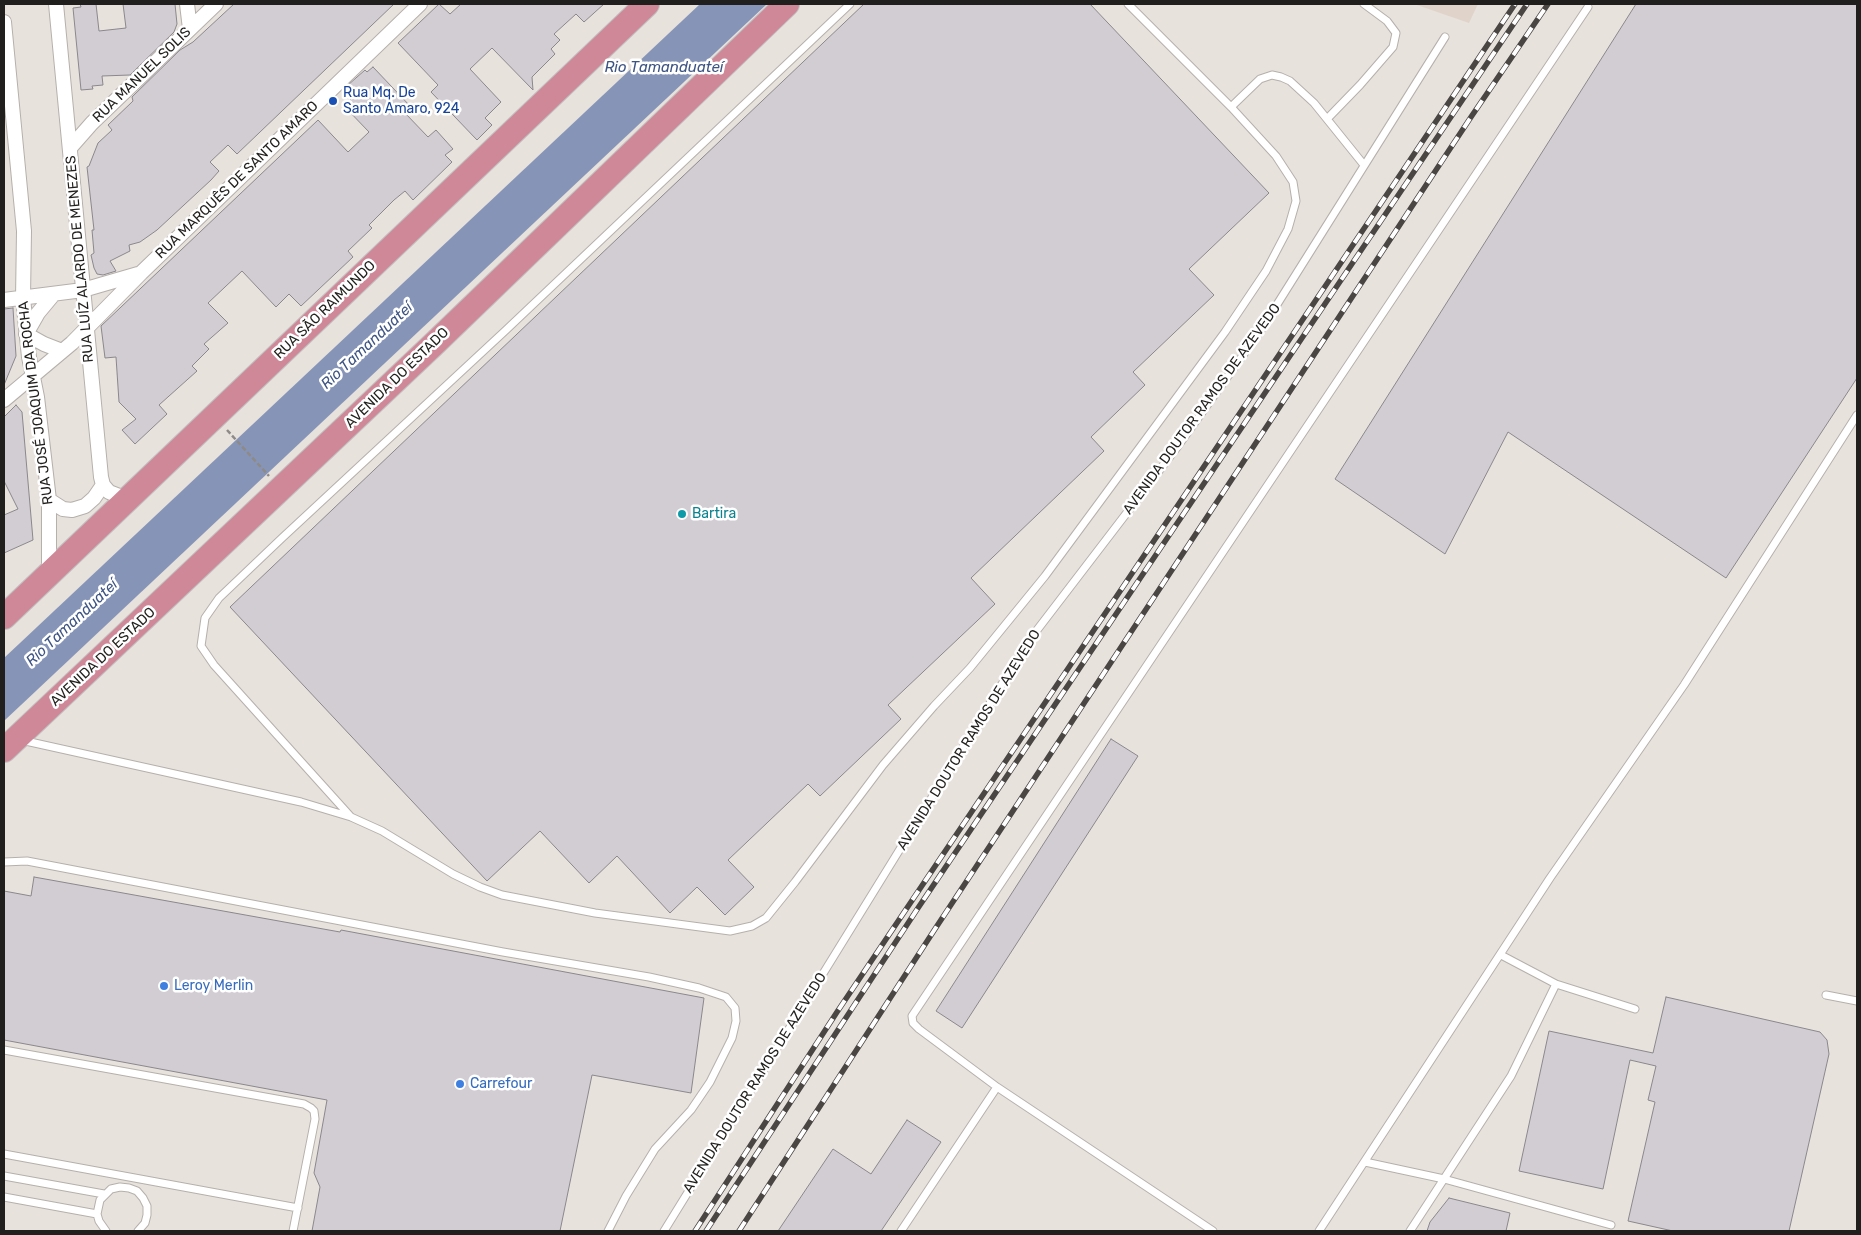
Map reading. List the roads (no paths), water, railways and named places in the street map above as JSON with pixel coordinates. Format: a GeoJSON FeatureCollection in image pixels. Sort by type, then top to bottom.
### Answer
{"type":"FeatureCollection","features":[{"type":"Feature","properties":{"kind":"highway","name":"RUA SÃO RAIMUNDO"},"geometry":{"type":"LineString","coordinates":[[4,617],[647,4]]}},
{"type":"Feature","properties":{"kind":"highway","name":"AVENIDA DO ESTADO"},"geometry":{"type":"LineString","coordinates":[[9,745],[436,342],[787,4]]}},
{"type":"Feature","properties":{"kind":"street","name":"RUA LUÍZ ALARDO DE MENEZES"},"geometry":{"type":"LineString","coordinates":[[56,4],[96,438],[103,485]]}},
{"type":"Feature","properties":{"kind":"street"},"geometry":{"type":"LineString","coordinates":[[187,4],[190,29]]}},
{"type":"Feature","properties":{"kind":"street","name":"RUA MANUEL SOLIS"},"geometry":{"type":"LineString","coordinates":[[70,148],[92,123],[216,4]]}},
{"type":"Feature","properties":{"kind":"street","name":"RUA MARQUÊS DE SANTO AMARO"},"geometry":{"type":"LineString","coordinates":[[4,400],[87,328],[141,273],[420,4]]}},
{"type":"Feature","properties":{"kind":"street","name":"RUA JOSÉ JOAQUIM DA ROCHA"},"geometry":{"type":"LineString","coordinates":[[4,22],[24,231],[23,298],[26,334],[49,500],[49,575]]}},
{"type":"Feature","properties":{"kind":"street","name":"RUA MARQUÊS DE SANTO AMARO"},"geometry":{"type":"LineString","coordinates":[[4,300],[83,290],[141,273]]}},
{"type":"Feature","properties":{"kind":"street"},"geometry":{"type":"LineString","coordinates":[[54,295],[38,313],[26,334],[62,351]]}},
{"type":"Feature","properties":{"kind":"street"},"geometry":{"type":"LineString","coordinates":[[49,500],[63,508],[72,510],[85,506],[94,498],[103,485],[109,492],[127,499]]}},
{"type":"Feature","properties":{"kind":"lane"},"geometry":{"type":"LineString","coordinates":[[351,817],[214,665],[201,646],[201,634],[205,618],[219,598],[282,538],[506,330],[850,4]]}},
{"type":"Feature","properties":{"kind":"lane"},"geometry":{"type":"LineString","coordinates":[[9,745],[301,802],[351,817],[382,831],[453,874],[502,896],[595,913],[730,931],[752,926],[766,918],[796,882],[883,765],[970,668],[1045,576],[1225,332],[1266,271],[1288,229],[1296,201],[1293,182],[1276,156],[1128,4]]}},
{"type":"Feature","properties":{"kind":"lane"},"geometry":{"type":"LineString","coordinates":[[1327,118],[1360,85],[1393,47],[1396,33],[1387,21],[1364,4]]}},
{"type":"Feature","properties":{"kind":"lane"},"geometry":{"type":"LineString","coordinates":[[1213,1231],[997,1087],[919,1029],[913,1023],[912,1016],[1588,7]]}},
{"type":"Feature","properties":{"kind":"lane","name":"AVENIDA DOUTOR RAMOS DE AZEVEDO"},"geometry":{"type":"LineString","coordinates":[[664,1231],[1034,634],[1178,446],[1235,367],[1325,231],[1364,165],[1445,37]]}},
{"type":"Feature","properties":{"kind":"lane"},"geometry":{"type":"LineString","coordinates":[[1231,108],[1260,79],[1272,75],[1290,82],[1314,103],[1364,165]]}},
{"type":"Feature","properties":{"kind":"lane"},"geometry":{"type":"LineString","coordinates":[[1319,1231],[1550,878],[1684,685],[1857,415]]}},
{"type":"Feature","properties":{"kind":"lane"},"geometry":{"type":"LineString","coordinates":[[4,862],[27,861],[503,952],[649,977],[699,988],[726,997],[735,1008],[736,1021],[732,1038],[710,1082],[691,1110],[655,1149],[626,1196],[608,1231]]}},
{"type":"Feature","properties":{"kind":"lane"},"geometry":{"type":"LineString","coordinates":[[1501,955],[1556,984],[1636,1009]]}},
{"type":"Feature","properties":{"kind":"lane"},"geometry":{"type":"LineString","coordinates":[[1410,1231],[1511,1076],[1556,984]]}},
{"type":"Feature","properties":{"kind":"lane"},"geometry":{"type":"LineString","coordinates":[[1826,995],[1857,1001]]}},
{"type":"Feature","properties":{"kind":"lane"},"geometry":{"type":"LineString","coordinates":[[4,1050],[304,1104],[311,1108],[314,1111],[315,1119],[293,1231]]}},
{"type":"Feature","properties":{"kind":"lane"},"geometry":{"type":"LineString","coordinates":[[901,1231],[997,1087]]}},
{"type":"Feature","properties":{"kind":"lane"},"geometry":{"type":"LineString","coordinates":[[4,1154],[298,1208]]}},
{"type":"Feature","properties":{"kind":"lane"},"geometry":{"type":"LineString","coordinates":[[1364,1162],[1444,1179],[1611,1225]]}},
{"type":"Feature","properties":{"kind":"lane"},"geometry":{"type":"LineString","coordinates":[[4,1176],[104,1194]]}},
{"type":"Feature","properties":{"kind":"lane"},"geometry":{"type":"LineString","coordinates":[[129,1188],[130,1177]]}},
{"type":"Feature","properties":{"kind":"lane"},"geometry":{"type":"LineString","coordinates":[[106,1231],[99,1221],[97,1214],[100,1200],[111,1189],[120,1187],[137,1191],[147,1206],[145,1223],[138,1231]]}},
{"type":"Feature","properties":{"kind":"lane"},"geometry":{"type":"LineString","coordinates":[[4,1197],[97,1214]]}},
{"type":"Feature","properties":{"kind":"water","name":"Rio Tamanduateí"},"geometry":{"type":"Polygon","coordinates":[[[700,4],[767,4],[4,721],[4,658],[700,4]]]}},
{"type":"Feature","properties":{"kind":"railway"},"geometry":{"type":"LineString","coordinates":[[695,1231],[837,1012],[1515,4]]}},
{"type":"Feature","properties":{"kind":"railway"},"geometry":{"type":"LineString","coordinates":[[706,1231],[918,908],[1527,4]]}},
{"type":"Feature","properties":{"kind":"railway"},"geometry":{"type":"LineString","coordinates":[[739,1231],[935,929],[1471,117],[1548,4]]}},
{"type":"Feature","properties":{"kind":"place","name":"Rua Mq. De Santo Amaro, 924"},"geometry":{"type":"Point","coordinates":[333,101]}},
{"type":"Feature","properties":{"kind":"place","name":"Bartira"},"geometry":{"type":"Point","coordinates":[682,514]}},
{"type":"Feature","properties":{"kind":"place","name":"Leroy Merlin"},"geometry":{"type":"Point","coordinates":[164,986]}},
{"type":"Feature","properties":{"kind":"place","name":"Carrefour"},"geometry":{"type":"Point","coordinates":[460,1084]}}]}
